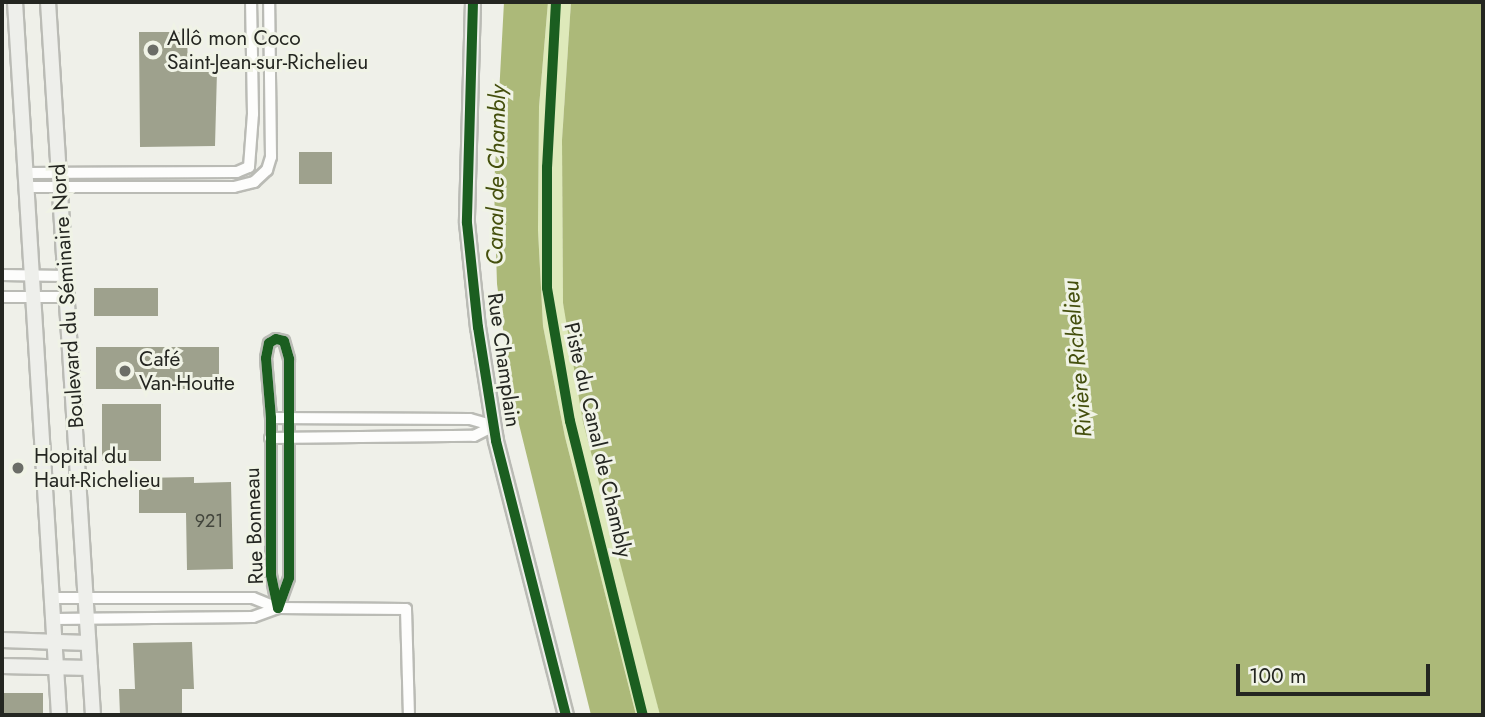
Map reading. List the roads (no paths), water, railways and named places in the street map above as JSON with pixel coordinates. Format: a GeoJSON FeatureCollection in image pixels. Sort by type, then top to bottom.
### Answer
{"type":"FeatureCollection","features":[{"type":"Feature","properties":{"kind":"main road","name":"Boulevard du Séminaire Nord"},"geometry":{"type":"LineString","coordinates":[[15,2],[59,715]]}},
{"type":"Feature","properties":{"kind":"main road","name":"Boulevard du Séminaire Nord"},"geometry":{"type":"LineString","coordinates":[[48,2],[93,715]]}},
{"type":"Feature","properties":{"kind":"main road","name":"Rue Champlain"},"geometry":{"type":"LineString","coordinates":[[473,2],[467,223],[494,426],[566,715]]}},
{"type":"Feature","properties":{"kind":"main road"},"geometry":{"type":"LineString","coordinates":[[2,640],[88,643]]}},
{"type":"Feature","properties":{"kind":"main road"},"geometry":{"type":"LineString","coordinates":[[2,666],[90,668]]}},
{"type":"Feature","properties":{"kind":"street"},"geometry":{"type":"LineString","coordinates":[[27,180],[60,180],[118,186],[234,187],[254,182],[267,170],[271,157],[269,7],[251,7],[253,114],[249,167]]}},
{"type":"Feature","properties":{"kind":"street"},"geometry":{"type":"LineString","coordinates":[[253,114],[269,114]]}},
{"type":"Feature","properties":{"kind":"street"},"geometry":{"type":"LineString","coordinates":[[60,180],[118,173],[237,172],[249,167],[267,170]]}},
{"type":"Feature","properties":{"kind":"street"},"geometry":{"type":"LineString","coordinates":[[118,173],[118,186]]}},
{"type":"Feature","properties":{"kind":"street"},"geometry":{"type":"LineString","coordinates":[[2,275],[66,276]]}},
{"type":"Feature","properties":{"kind":"street"},"geometry":{"type":"LineString","coordinates":[[2,296],[67,298]]}},
{"type":"Feature","properties":{"kind":"street","name":"Rue Bonneau"},"geometry":{"type":"LineString","coordinates":[[276,339],[284,341],[289,359],[290,438],[289,578],[278,608],[271,575],[271,418],[266,358],[268,343],[276,339]]}},
{"type":"Feature","properties":{"kind":"street"},"geometry":{"type":"LineString","coordinates":[[271,418],[470,419],[494,426]]}},
{"type":"Feature","properties":{"kind":"street","name":"Rue Bonneau"},"geometry":{"type":"LineString","coordinates":[[270,438],[474,436],[494,426]]}},
{"type":"Feature","properties":{"kind":"street","name":"Rue Bonneau"},"geometry":{"type":"LineString","coordinates":[[271,512],[289,511]]}},
{"type":"Feature","properties":{"kind":"street","name":"Rue Bonneau"},"geometry":{"type":"LineString","coordinates":[[52,598],[253,598],[278,608]]}},
{"type":"Feature","properties":{"kind":"street"},"geometry":{"type":"LineString","coordinates":[[190,598],[191,618]]}},
{"type":"Feature","properties":{"kind":"street","name":"Rue Bonneau"},"geometry":{"type":"LineString","coordinates":[[54,619],[253,617],[278,608],[406,609],[409,715]]}},
{"type":"Feature","properties":{"kind":"water","name":"Canal de Chambly"},"geometry":{"type":"Polygon","coordinates":[[[504,2],[548,2],[539,107],[538,230],[543,326],[565,437],[636,715],[591,715],[512,396],[497,284],[494,187],[504,2]]]}},
{"type":"Feature","properties":{"kind":"water","name":"Rivière Richelieu"},"geometry":{"type":"Polygon","coordinates":[[[571,2],[1483,2],[1483,715],[660,715],[583,422],[563,303],[562,140],[571,2]]]}},
{"type":"Feature","properties":{"kind":"place","name":"Allô mon Coco Saint-Jean-sur-Richelieu"},"geometry":{"type":"Point","coordinates":[153,50]}},
{"type":"Feature","properties":{"kind":"place","name":"Café Van-Houtte"},"geometry":{"type":"Point","coordinates":[125,371]}},
{"type":"Feature","properties":{"kind":"place","name":"Hopital du Haut-Richelieu"},"geometry":{"type":"Point","coordinates":[18,468]}}]}
